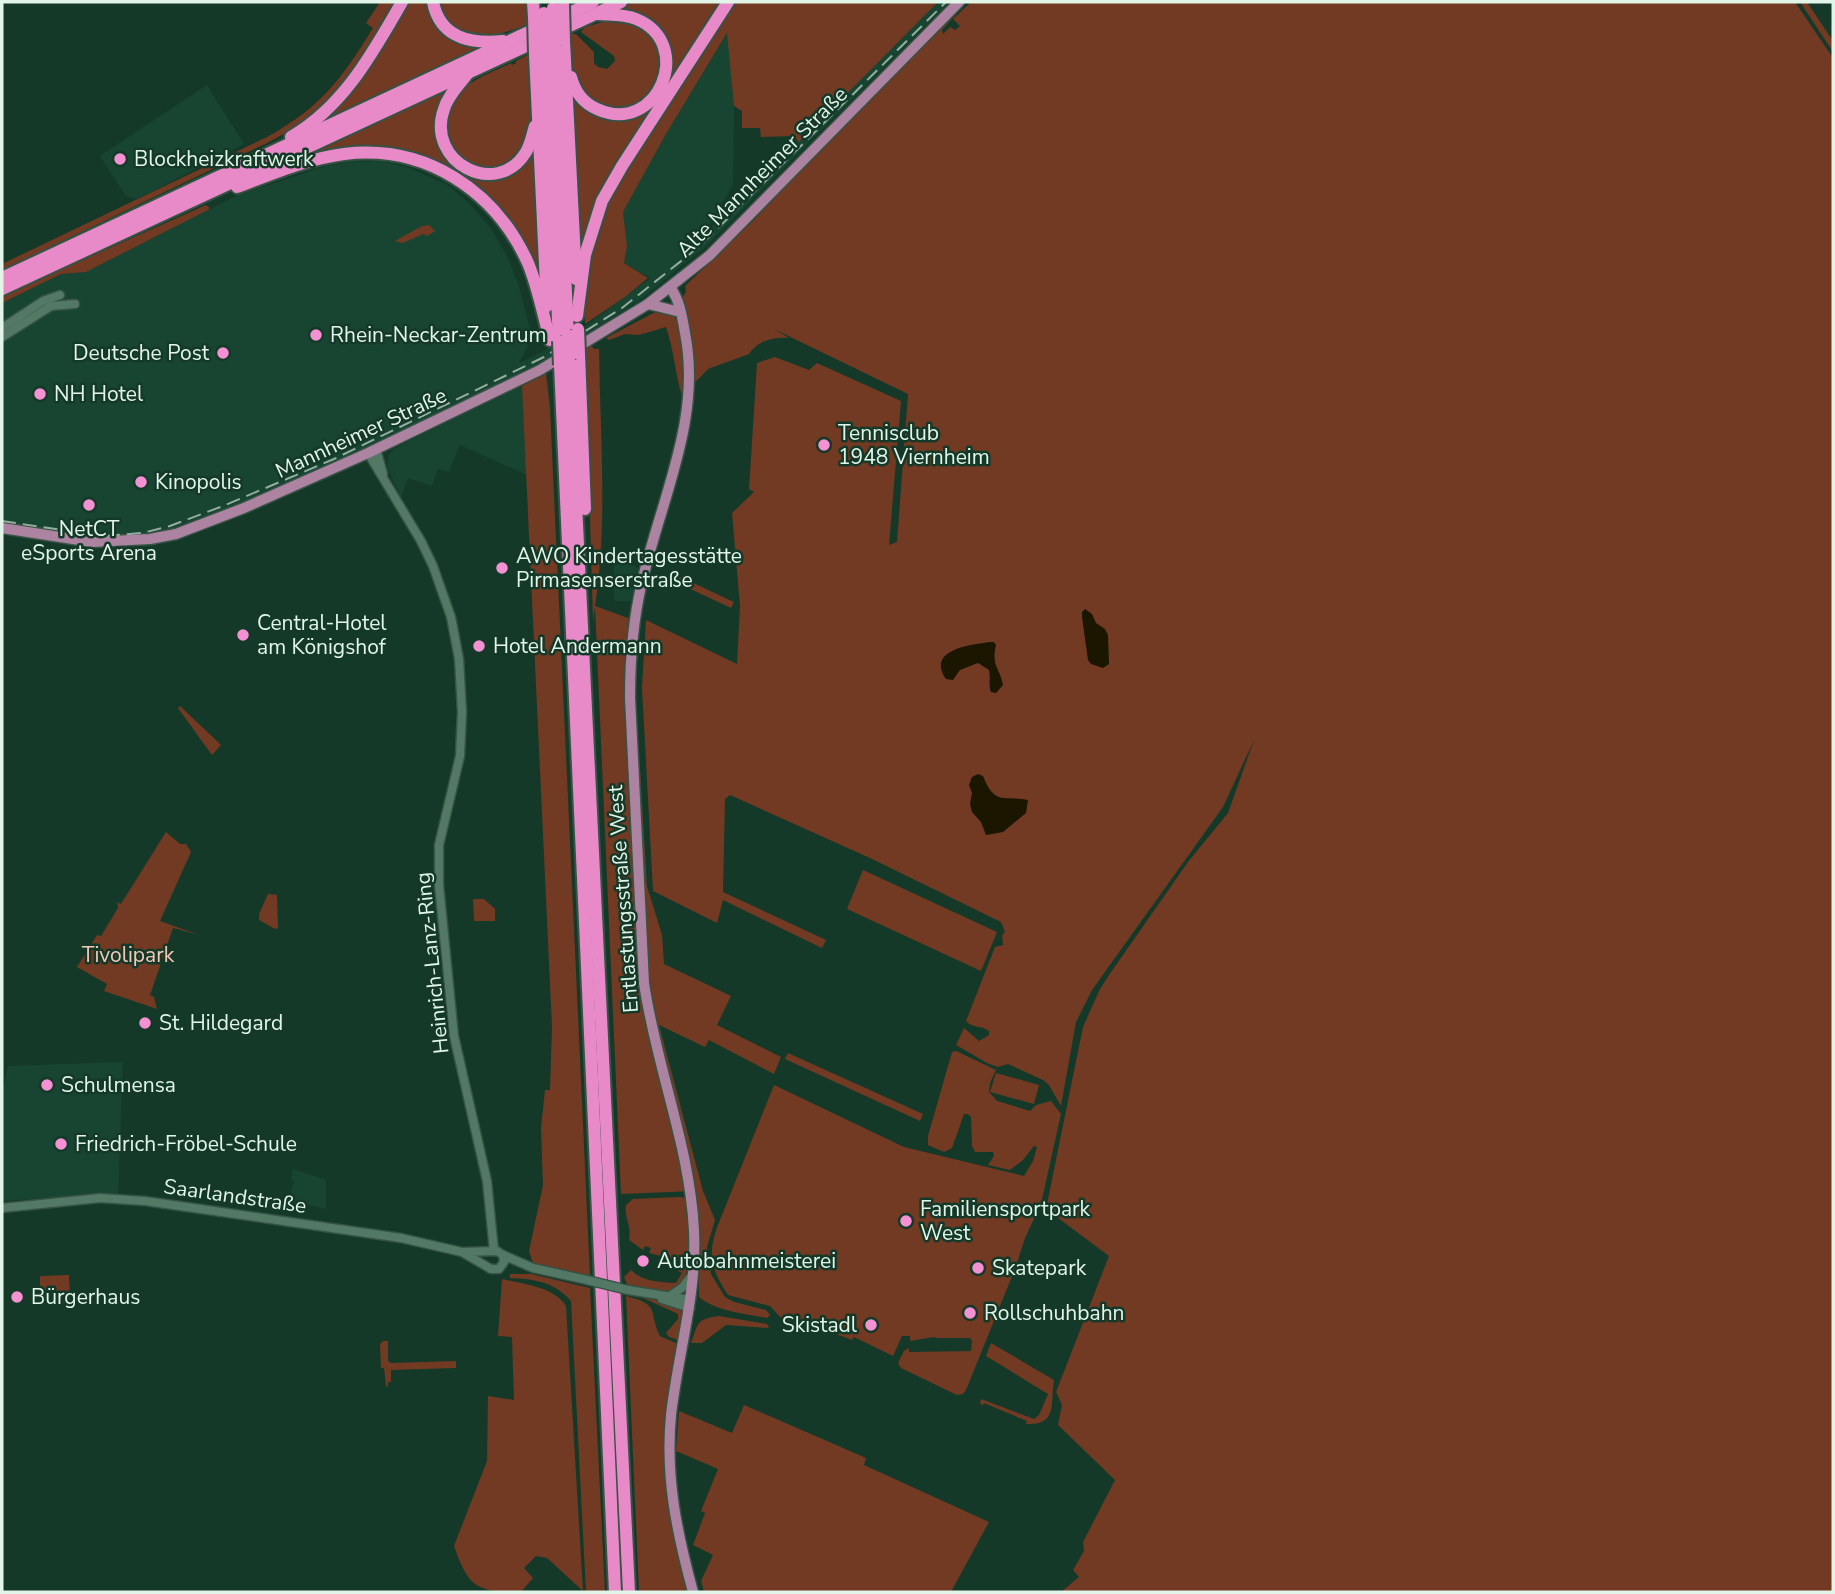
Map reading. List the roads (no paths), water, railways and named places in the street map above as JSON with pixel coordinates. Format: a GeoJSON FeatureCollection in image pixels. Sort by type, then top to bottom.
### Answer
{"type":"FeatureCollection","features":[{"type":"Feature","properties":{"kind":"highway"},"geometry":{"type":"LineString","coordinates":[[236,170],[295,135],[327,111],[361,70],[402,2]]}},
{"type":"Feature","properties":{"kind":"highway"},"geometry":{"type":"LineString","coordinates":[[433,2],[440,21],[458,37],[476,43],[509,41]]}},
{"type":"Feature","properties":{"kind":"highway"},"geometry":{"type":"LineString","coordinates":[[2,278],[509,41],[594,8],[621,2]]}},
{"type":"Feature","properties":{"kind":"highway"},"geometry":{"type":"LineString","coordinates":[[564,335],[584,255],[602,201],[628,155],[728,2]]}},
{"type":"Feature","properties":{"kind":"highway"},"geometry":{"type":"LineString","coordinates":[[470,71],[445,105],[440,121],[443,142],[451,158],[459,165],[486,174],[508,168],[526,152],[538,116],[550,48],[545,5]]}},
{"type":"Feature","properties":{"kind":"highway"},"geometry":{"type":"LineString","coordinates":[[545,5],[550,48],[564,335],[563,448],[615,1592]]}},
{"type":"Feature","properties":{"kind":"highway"},"geometry":{"type":"LineString","coordinates":[[2,289],[470,71],[594,8],[631,17],[655,33],[662,43],[666,61],[664,79],[659,91],[646,104],[617,114],[599,110],[588,104],[576,90],[565,56],[550,48]]}},
{"type":"Feature","properties":{"kind":"highway"},"geometry":{"type":"LineString","coordinates":[[565,56],[565,361],[585,525],[582,600],[629,1592]]}},
{"type":"Feature","properties":{"kind":"highway"},"geometry":{"type":"LineString","coordinates":[[538,116],[564,335]]}},
{"type":"Feature","properties":{"kind":"highway"},"geometry":{"type":"LineString","coordinates":[[180,206],[331,156],[377,153],[427,163],[466,184],[484,199],[505,223],[564,335]]}},
{"type":"Feature","properties":{"kind":"main road","name":"Alte Mannheimer Straße"},"geometry":{"type":"LineString","coordinates":[[565,361],[671,288],[710,255],[959,2]]}},
{"type":"Feature","properties":{"kind":"main road","name":"Entlastungsstraße West"},"geometry":{"type":"LineString","coordinates":[[671,288],[670,299],[684,328]]}},
{"type":"Feature","properties":{"kind":"main road","name":"Entlastungsstraße West"},"geometry":{"type":"LineString","coordinates":[[671,288],[678,299],[690,366],[688,407],[682,438],[642,579],[635,616],[630,688],[644,983],[650,1028],[685,1154],[694,1232],[691,1304],[671,1411],[670,1476],[677,1530],[693,1592]]}},
{"type":"Feature","properties":{"kind":"main road"},"geometry":{"type":"LineString","coordinates":[[648,304],[676,311]]}},
{"type":"Feature","properties":{"kind":"main road","name":"Mannheimer Straße"},"geometry":{"type":"LineString","coordinates":[[2,528],[92,542],[163,537],[244,508],[565,361]]}},
{"type":"Feature","properties":{"kind":"street"},"geometry":{"type":"LineString","coordinates":[[2,328],[43,301],[60,295]]}},
{"type":"Feature","properties":{"kind":"street"},"geometry":{"type":"LineString","coordinates":[[2,337],[51,306],[75,304]]}},
{"type":"Feature","properties":{"kind":"street","name":"Heinrich-Lanz-Ring"},"geometry":{"type":"LineString","coordinates":[[372,451],[424,547],[442,588],[459,659],[462,712],[460,756],[439,845],[439,885],[454,1036],[488,1184],[492,1251]]}},
{"type":"Feature","properties":{"kind":"street","name":"Saarlandstraße"},"geometry":{"type":"LineString","coordinates":[[2,1208],[100,1198],[145,1201],[401,1238],[462,1252],[492,1251]]}},
{"type":"Feature","properties":{"kind":"street"},"geometry":{"type":"LineString","coordinates":[[533,1268],[494,1270],[486,1265],[486,1258],[492,1251],[533,1268],[691,1304]]}},
{"type":"Feature","properties":{"kind":"street","name":"Saarlandstraße"},"geometry":{"type":"LineString","coordinates":[[462,1252],[486,1265]]}},
{"type":"Feature","properties":{"kind":"street"},"geometry":{"type":"LineString","coordinates":[[501,1268],[503,1255]]}},
{"type":"Feature","properties":{"kind":"street"},"geometry":{"type":"LineString","coordinates":[[670,1296],[683,1287],[694,1273]]}},
{"type":"Feature","properties":{"kind":"street"},"geometry":{"type":"LineString","coordinates":[[653,1295],[670,1296],[691,1304]]}},
{"type":"Feature","properties":{"kind":"railway"},"geometry":{"type":"LineString","coordinates":[[2,521],[102,536],[142,533],[170,526],[334,459],[544,357],[622,308],[700,246],[946,2]]}},
{"type":"Feature","properties":{"kind":"place","name":"Blockheizkraftwerk"},"geometry":{"type":"Point","coordinates":[120,159]}},
{"type":"Feature","properties":{"kind":"place","name":"Rhein-Neckar-Zentrum"},"geometry":{"type":"Point","coordinates":[316,335]}},
{"type":"Feature","properties":{"kind":"place","name":"Deutsche Post"},"geometry":{"type":"Point","coordinates":[223,353]}},
{"type":"Feature","properties":{"kind":"place","name":"NH Hotel"},"geometry":{"type":"Point","coordinates":[40,394]}},
{"type":"Feature","properties":{"kind":"place","name":"Tennisclub 1948 Viernheim"},"geometry":{"type":"Point","coordinates":[824,445]}},
{"type":"Feature","properties":{"kind":"place","name":"Kinopolis"},"geometry":{"type":"Point","coordinates":[141,482]}},
{"type":"Feature","properties":{"kind":"place","name":"NetCT eSports Arena"},"geometry":{"type":"Point","coordinates":[89,505]}},
{"type":"Feature","properties":{"kind":"place","name":"AWO Kindertagesstätte Pirmasenserstraße"},"geometry":{"type":"Point","coordinates":[502,568]}},
{"type":"Feature","properties":{"kind":"place","name":"Central-Hotel am Königshof"},"geometry":{"type":"Point","coordinates":[243,635]}},
{"type":"Feature","properties":{"kind":"place","name":"Hotel Andermann"},"geometry":{"type":"Point","coordinates":[479,646]}},
{"type":"Feature","properties":{"kind":"place","name":"St. Hildegard"},"geometry":{"type":"Point","coordinates":[145,1023]}},
{"type":"Feature","properties":{"kind":"place","name":"Schulmensa"},"geometry":{"type":"Point","coordinates":[47,1085]}},
{"type":"Feature","properties":{"kind":"place","name":"Friedrich-Fröbel-Schule"},"geometry":{"type":"Point","coordinates":[61,1144]}},
{"type":"Feature","properties":{"kind":"place","name":"Familiensportpark West"},"geometry":{"type":"Point","coordinates":[906,1221]}},
{"type":"Feature","properties":{"kind":"place","name":"Autobahnmeisterei"},"geometry":{"type":"Point","coordinates":[643,1261]}},
{"type":"Feature","properties":{"kind":"place","name":"Skatepark"},"geometry":{"type":"Point","coordinates":[978,1268]}},
{"type":"Feature","properties":{"kind":"place","name":"Bürgerhaus"},"geometry":{"type":"Point","coordinates":[17,1297]}},
{"type":"Feature","properties":{"kind":"place","name":"Rollschuhbahn"},"geometry":{"type":"Point","coordinates":[970,1313]}},
{"type":"Feature","properties":{"kind":"place","name":"Skistadl"},"geometry":{"type":"Point","coordinates":[871,1325]}},
{"type":"Feature","properties":{"kind":"park label","name":"Tivolipark"},"geometry":{"type":"Point","coordinates":[128,955]}}]}
